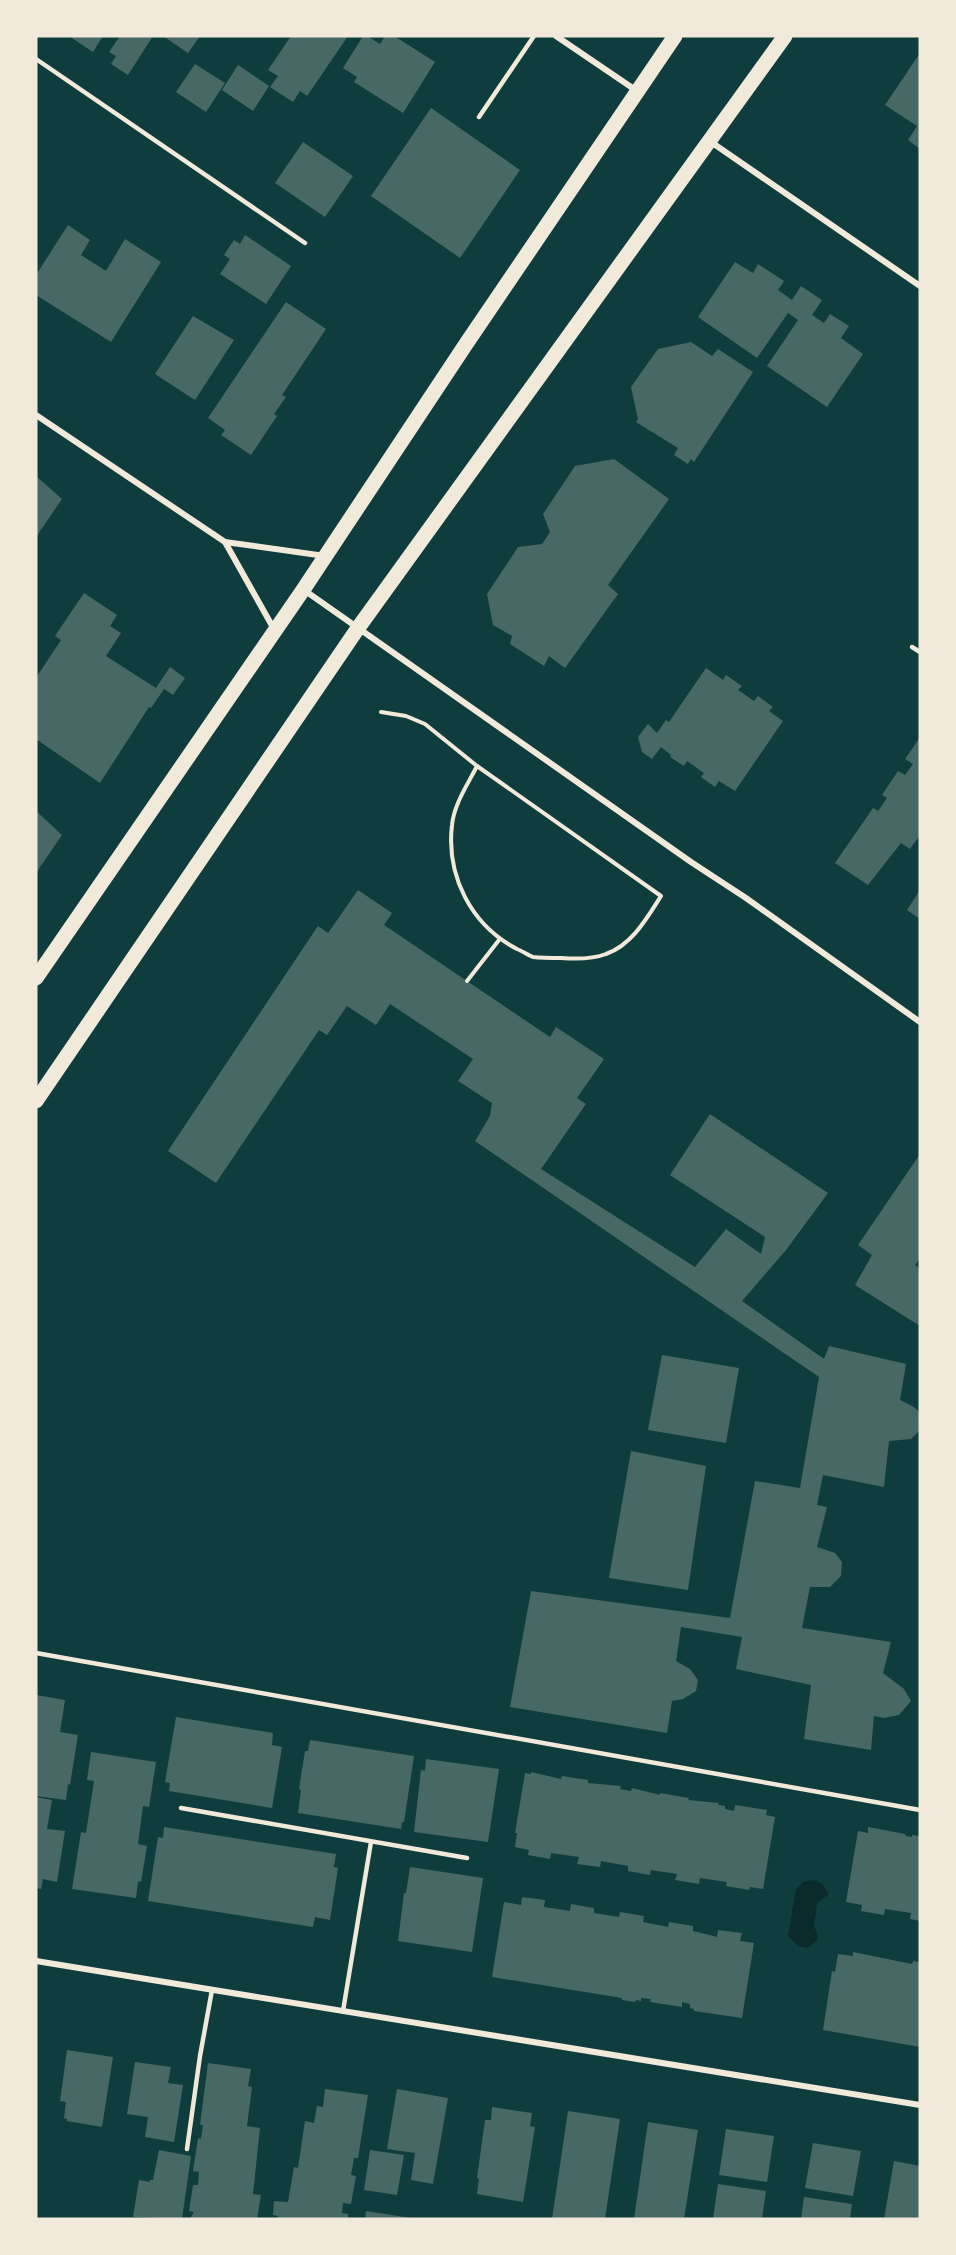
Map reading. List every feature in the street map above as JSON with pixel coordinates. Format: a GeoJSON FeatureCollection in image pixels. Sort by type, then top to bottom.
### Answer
{"type":"FeatureCollection","features":[{"type":"Feature","properties":{"kind":"main road"},"geometry":{"type":"LineString","coordinates":[[36,978],[303,590],[466,344],[675,36]]}},
{"type":"Feature","properties":{"kind":"main road"},"geometry":{"type":"LineString","coordinates":[[36,1101],[358,628],[785,36]]}},
{"type":"Feature","properties":{"kind":"street"},"geometry":{"type":"LineString","coordinates":[[556,36],[638,92]]}},
{"type":"Feature","properties":{"kind":"street"},"geometry":{"type":"LineString","coordinates":[[710,141],[920,286]]}},
{"type":"Feature","properties":{"kind":"street"},"geometry":{"type":"LineString","coordinates":[[36,415],[225,542],[325,556]]}},
{"type":"Feature","properties":{"kind":"street"},"geometry":{"type":"LineString","coordinates":[[225,542],[275,631]]}},
{"type":"Feature","properties":{"kind":"street"},"geometry":{"type":"LineString","coordinates":[[303,590],[746,898],[920,1023]]}},
{"type":"Feature","properties":{"kind":"street"},"geometry":{"type":"LineString","coordinates":[[36,1961],[920,2105]]}},
{"type":"Feature","properties":{"kind":"lane"},"geometry":{"type":"LineString","coordinates":[[479,117],[534,36]]}},
{"type":"Feature","properties":{"kind":"lane"},"geometry":{"type":"LineString","coordinates":[[36,59],[306,243]]}},
{"type":"Feature","properties":{"kind":"lane"},"geometry":{"type":"LineString","coordinates":[[912,647],[920,652]]}},
{"type":"Feature","properties":{"kind":"lane"},"geometry":{"type":"LineString","coordinates":[[36,1653],[920,1810]]}},
{"type":"Feature","properties":{"kind":"lane"},"geometry":{"type":"LineString","coordinates":[[181,1808],[467,1858]]}},
{"type":"Feature","properties":{"kind":"lane"},"geometry":{"type":"LineString","coordinates":[[343,2011],[371,1842]]}},
{"type":"Feature","properties":{"kind":"lane"},"geometry":{"type":"LineString","coordinates":[[187,2149],[200,2056],[213,1990]]}},
{"type":"Feature","properties":{"kind":"path"},"geometry":{"type":"LineString","coordinates":[[381,712],[406,716],[425,724],[477,766],[661,896],[642,926],[627,941],[606,954],[570,959],[532,957],[499,940],[468,907],[451,855],[452,823],[460,799],[477,766]]}},
{"type":"Feature","properties":{"kind":"path"},"geometry":{"type":"LineString","coordinates":[[467,981],[499,940]]}},
{"type":"Feature","properties":{"kind":"water"},"geometry":{"type":"Polygon","coordinates":[[[814,1880],[822,1884],[829,1894],[817,1903],[814,1926],[818,1936],[817,1941],[807,1948],[798,1946],[788,1936],[796,1889],[803,1882],[814,1880]]]}},
{"type":"Feature","properties":{"kind":"building"},"geometry":{"type":"Polygon","coordinates":[[[69,36],[103,36],[93,52],[69,36]]]}},
{"type":"Feature","properties":{"kind":"building"},"geometry":{"type":"Polygon","coordinates":[[[120,36],[153,36],[128,75],[111,64],[116,56],[109,52],[120,36]]]}},
{"type":"Feature","properties":{"kind":"building"},"geometry":{"type":"Polygon","coordinates":[[[163,36],[200,36],[188,53],[163,36]]]}},
{"type":"Feature","properties":{"kind":"building"},"geometry":{"type":"Polygon","coordinates":[[[291,36],[348,36],[307,96],[300,91],[293,102],[270,87],[278,76],[268,70],[291,36]]]}},
{"type":"Feature","properties":{"kind":"building"},"geometry":{"type":"Polygon","coordinates":[[[363,36],[380,44],[385,36],[394,36],[435,62],[403,113],[354,82],[357,77],[343,68],[363,36]]]}},
{"type":"Feature","properties":{"kind":"building"},"geometry":{"type":"Polygon","coordinates":[[[920,53],[920,149],[908,140],[917,126],[885,105],[920,53]]]}},
{"type":"Feature","properties":{"kind":"building"},"geometry":{"type":"Polygon","coordinates":[[[195,64],[225,83],[206,112],[176,92],[195,64]]]}},
{"type":"Feature","properties":{"kind":"building"},"geometry":{"type":"Polygon","coordinates":[[[238,65],[269,86],[253,111],[222,90],[238,65]]]}},
{"type":"Feature","properties":{"kind":"building"},"geometry":{"type":"Polygon","coordinates":[[[431,108],[520,170],[460,258],[371,196],[431,108]]]}},
{"type":"Feature","properties":{"kind":"building"},"geometry":{"type":"Polygon","coordinates":[[[303,142],[353,176],[325,217],[275,183],[303,142]]]}},
{"type":"Feature","properties":{"kind":"building"},"geometry":{"type":"Polygon","coordinates":[[[68,225],[90,240],[81,255],[106,271],[125,239],[161,262],[111,342],[36,295],[36,275],[68,225]]]}},
{"type":"Feature","properties":{"kind":"building"},"geometry":{"type":"Polygon","coordinates":[[[245,235],[291,266],[266,304],[220,274],[230,259],[224,255],[234,240],[240,244],[245,235]]]}},
{"type":"Feature","properties":{"kind":"building"},"geometry":{"type":"Polygon","coordinates":[[[735,262],[753,273],[758,264],[784,281],[778,290],[792,300],[801,286],[822,300],[812,315],[824,323],[830,314],[849,326],[841,338],[863,354],[827,407],[767,366],[798,320],[788,313],[757,358],[698,317],[735,262]]]}},
{"type":"Feature","properties":{"kind":"building"},"geometry":{"type":"Polygon","coordinates":[[[286,302],[326,329],[282,395],[286,397],[274,414],[277,416],[251,455],[221,435],[225,430],[208,418],[286,302]]]}},
{"type":"Feature","properties":{"kind":"building"},"geometry":{"type":"Polygon","coordinates":[[[193,316],[234,340],[195,400],[155,374],[193,316]]]}},
{"type":"Feature","properties":{"kind":"building"},"geometry":{"type":"Polygon","coordinates":[[[691,342],[712,356],[718,349],[753,372],[694,462],[691,459],[688,464],[674,455],[678,448],[636,422],[638,419],[631,387],[658,349],[691,342]]]}},
{"type":"Feature","properties":{"kind":"building"},"geometry":{"type":"Polygon","coordinates":[[[614,459],[669,499],[608,585],[618,594],[565,668],[549,656],[544,666],[510,644],[512,636],[493,625],[487,594],[518,547],[542,544],[550,532],[543,514],[575,466],[614,459]]]}},
{"type":"Feature","properties":{"kind":"building"},"geometry":{"type":"Polygon","coordinates":[[[36,476],[62,499],[36,537],[36,476]]]}},
{"type":"Feature","properties":{"kind":"building"},"geometry":{"type":"Polygon","coordinates":[[[84,593],[117,615],[110,626],[121,633],[106,656],[156,688],[170,667],[185,678],[173,695],[164,689],[151,708],[149,707],[100,783],[36,739],[36,678],[61,640],[55,636],[84,593]]]}},
{"type":"Feature","properties":{"kind":"building"},"geometry":{"type":"Polygon","coordinates":[[[706,668],[723,680],[726,675],[742,686],[738,690],[754,701],[758,696],[773,707],[769,711],[783,721],[735,791],[719,781],[715,787],[701,777],[704,773],[687,761],[684,766],[670,757],[671,755],[661,747],[652,759],[642,752],[638,737],[648,724],[657,733],[666,720],[669,722],[706,668]]]}},
{"type":"Feature","properties":{"kind":"building"},"geometry":{"type":"Polygon","coordinates":[[[920,737],[920,835],[910,849],[901,843],[868,885],[835,863],[873,808],[878,811],[887,798],[882,795],[898,771],[905,775],[913,764],[905,759],[920,737]]]}},
{"type":"Feature","properties":{"kind":"building"},"geometry":{"type":"Polygon","coordinates":[[[36,811],[62,835],[36,873],[36,811]]]}},
{"type":"Feature","properties":{"kind":"building"},"geometry":{"type":"Polygon","coordinates":[[[358,890],[392,913],[384,925],[550,1037],[556,1027],[604,1059],[577,1098],[586,1104],[541,1169],[695,1267],[726,1229],[761,1254],[765,1237],[670,1175],[710,1114],[828,1193],[786,1250],[742,1301],[824,1359],[829,1346],[906,1364],[900,1400],[920,1413],[920,1430],[911,1439],[889,1441],[884,1487],[823,1475],[817,1505],[827,1507],[817,1547],[835,1553],[842,1562],[841,1576],[830,1587],[810,1587],[802,1628],[891,1642],[883,1673],[904,1689],[911,1701],[899,1715],[884,1718],[874,1716],[871,1750],[804,1739],[811,1685],[736,1669],[742,1637],[681,1627],[676,1661],[690,1669],[698,1680],[696,1691],[683,1699],[672,1701],[667,1733],[510,1707],[531,1591],[730,1618],[755,1481],[800,1488],[819,1377],[475,1141],[490,1116],[492,1103],[458,1081],[473,1059],[390,1004],[376,1025],[347,1006],[327,1035],[319,1030],[216,1183],[168,1151],[318,926],[328,933],[358,890]]]}},
{"type":"Feature","properties":{"kind":"building"},"geometry":{"type":"Polygon","coordinates":[[[920,890],[920,919],[907,910],[920,890]]]}},
{"type":"Feature","properties":{"kind":"building"},"geometry":{"type":"Polygon","coordinates":[[[920,1154],[920,1258],[915,1265],[920,1269],[920,1326],[855,1285],[872,1255],[858,1245],[920,1154]]]}},
{"type":"Feature","properties":{"kind":"building"},"geometry":{"type":"Polygon","coordinates":[[[662,1355],[739,1368],[726,1443],[648,1430],[662,1355]]]}},
{"type":"Feature","properties":{"kind":"building"},"geometry":{"type":"Polygon","coordinates":[[[631,1451],[706,1466],[688,1590],[609,1578],[631,1451]]]}},
{"type":"Feature","properties":{"kind":"building"},"geometry":{"type":"Polygon","coordinates":[[[36,1695],[65,1700],[60,1732],[78,1735],[66,1800],[36,1796],[36,1695]]]}},
{"type":"Feature","properties":{"kind":"building"},"geometry":{"type":"Polygon","coordinates":[[[176,1717],[273,1733],[272,1745],[282,1747],[272,1808],[169,1791],[170,1783],[165,1782],[176,1717]]]}},
{"type":"Feature","properties":{"kind":"building"},"geometry":{"type":"Polygon","coordinates":[[[310,1740],[414,1756],[401,1829],[298,1813],[305,1751],[308,1751],[310,1740]]]}},
{"type":"Feature","properties":{"kind":"building"},"geometry":{"type":"Polygon","coordinates":[[[91,1752],[156,1762],[149,1807],[143,1806],[138,1844],[147,1846],[136,1898],[72,1889],[81,1832],[86,1833],[94,1781],[87,1780],[91,1752]]]}},
{"type":"Feature","properties":{"kind":"building"},"geometry":{"type":"Polygon","coordinates":[[[426,1759],[499,1769],[488,1842],[414,1832],[421,1770],[425,1771],[426,1759]]]}},
{"type":"Feature","properties":{"kind":"building"},"geometry":{"type":"Polygon","coordinates":[[[531,1772],[561,1779],[562,1776],[588,1780],[588,1783],[621,1786],[620,1789],[631,1791],[632,1788],[660,1795],[660,1793],[689,1798],[688,1800],[719,1803],[718,1805],[725,1806],[725,1809],[734,1811],[735,1805],[767,1810],[766,1815],[775,1817],[763,1889],[750,1887],[749,1890],[726,1886],[727,1882],[700,1878],[699,1884],[675,1880],[677,1874],[651,1870],[650,1875],[628,1871],[628,1866],[601,1861],[600,1867],[577,1864],[579,1857],[551,1853],[550,1859],[528,1855],[529,1850],[515,1847],[517,1833],[515,1833],[525,1773],[531,1774],[531,1772]]]}},
{"type":"Feature","properties":{"kind":"building"},"geometry":{"type":"Polygon","coordinates":[[[36,1797],[52,1800],[47,1829],[65,1831],[57,1882],[43,1879],[41,1889],[36,1888],[36,1797]]]}},
{"type":"Feature","properties":{"kind":"building"},"geometry":{"type":"Polygon","coordinates":[[[164,1827],[336,1854],[334,1867],[338,1868],[330,1920],[315,1917],[313,1927],[148,1901],[158,1837],[163,1838],[164,1827]]]}},
{"type":"Feature","properties":{"kind":"building"},"geometry":{"type":"Polygon","coordinates":[[[868,1827],[906,1836],[920,1836],[920,1921],[910,1919],[911,1913],[885,1909],[884,1915],[861,1911],[862,1905],[846,1902],[858,1831],[868,1833],[868,1827]]]}},
{"type":"Feature","properties":{"kind":"building"},"geometry":{"type":"Polygon","coordinates":[[[410,1867],[483,1878],[472,1952],[398,1941],[410,1867]]]}},
{"type":"Feature","properties":{"kind":"building"},"geometry":{"type":"Polygon","coordinates":[[[522,1897],[545,1900],[544,1907],[570,1911],[571,1904],[594,1908],[594,1913],[619,1917],[620,1912],[644,1916],[643,1922],[668,1927],[669,1922],[693,1926],[693,1931],[717,1937],[718,1930],[742,1933],[740,1941],[754,1943],[742,2018],[694,2011],[690,2008],[690,2004],[682,2002],[682,2007],[650,2002],[651,1999],[641,1998],[641,2001],[636,2000],[635,2002],[492,1977],[504,1902],[521,1905],[522,1897]]]}},
{"type":"Feature","properties":{"kind":"building"},"geometry":{"type":"Polygon","coordinates":[[[853,1952],[912,1964],[913,1961],[920,1962],[920,2047],[823,2030],[832,1971],[835,1972],[838,1954],[853,1956],[853,1952]]]}},
{"type":"Feature","properties":{"kind":"building"},"geometry":{"type":"Polygon","coordinates":[[[67,2050],[113,2057],[102,2127],[67,2121],[64,2118],[66,2102],[60,2101],[67,2050]]]}},
{"type":"Feature","properties":{"kind":"building"},"geometry":{"type":"Polygon","coordinates":[[[135,2062],[171,2067],[168,2083],[183,2085],[174,2142],[145,2137],[148,2117],[127,2114],[135,2062]]]}},
{"type":"Feature","properties":{"kind":"building"},"geometry":{"type":"Polygon","coordinates":[[[208,2063],[251,2069],[248,2086],[252,2087],[247,2126],[260,2128],[253,2194],[261,2195],[257,2219],[190,2219],[194,2212],[189,2211],[193,2185],[198,2185],[199,2172],[193,2171],[198,2138],[201,2139],[203,2125],[200,2125],[208,2063]]]}},
{"type":"Feature","properties":{"kind":"building"},"geometry":{"type":"Polygon","coordinates":[[[325,2089],[368,2095],[358,2158],[354,2158],[351,2175],[356,2176],[351,2204],[343,2203],[342,2213],[348,2214],[348,2219],[277,2219],[278,2216],[273,2215],[274,2201],[288,2202],[294,2167],[298,2168],[305,2121],[314,2123],[317,2106],[323,2107],[325,2089]]]}},
{"type":"Feature","properties":{"kind":"building"},"geometry":{"type":"Polygon","coordinates":[[[397,2089],[448,2098],[433,2184],[411,2180],[415,2153],[387,2149],[397,2089]]]}},
{"type":"Feature","properties":{"kind":"building"},"geometry":{"type":"Polygon","coordinates":[[[492,2107],[532,2113],[530,2126],[535,2127],[523,2202],[477,2194],[485,2120],[491,2120],[492,2107]]]}},
{"type":"Feature","properties":{"kind":"building"},"geometry":{"type":"Polygon","coordinates":[[[568,2111],[620,2119],[605,2219],[552,2219],[568,2111]]]}},
{"type":"Feature","properties":{"kind":"building"},"geometry":{"type":"Polygon","coordinates":[[[648,2122],[698,2130],[684,2219],[634,2219],[648,2122]]]}},
{"type":"Feature","properties":{"kind":"building"},"geometry":{"type":"Polygon","coordinates":[[[726,2129],[774,2136],[767,2182],[719,2175],[726,2129]]]}},
{"type":"Feature","properties":{"kind":"building"},"geometry":{"type":"Polygon","coordinates":[[[813,2143],[861,2151],[853,2196],[805,2188],[813,2143]]]}},
{"type":"Feature","properties":{"kind":"building"},"geometry":{"type":"Polygon","coordinates":[[[159,2150],[191,2156],[182,2219],[133,2217],[139,2180],[150,2182],[153,2180],[159,2150]]]}},
{"type":"Feature","properties":{"kind":"building"},"geometry":{"type":"Polygon","coordinates":[[[370,2150],[404,2155],[397,2195],[364,2190],[370,2150]]]}},
{"type":"Feature","properties":{"kind":"building"},"geometry":{"type":"Polygon","coordinates":[[[894,2161],[920,2166],[920,2219],[884,2219],[894,2161]]]}},
{"type":"Feature","properties":{"kind":"building"},"geometry":{"type":"Polygon","coordinates":[[[718,2184],[766,2191],[762,2219],[713,2219],[718,2184]]]}},
{"type":"Feature","properties":{"kind":"building"},"geometry":{"type":"Polygon","coordinates":[[[804,2197],[852,2204],[850,2219],[801,2219],[804,2197]]]}},
{"type":"Feature","properties":{"kind":"building"},"geometry":{"type":"Polygon","coordinates":[[[366,2211],[411,2218],[411,2219],[365,2219],[366,2211]]]}}]}
